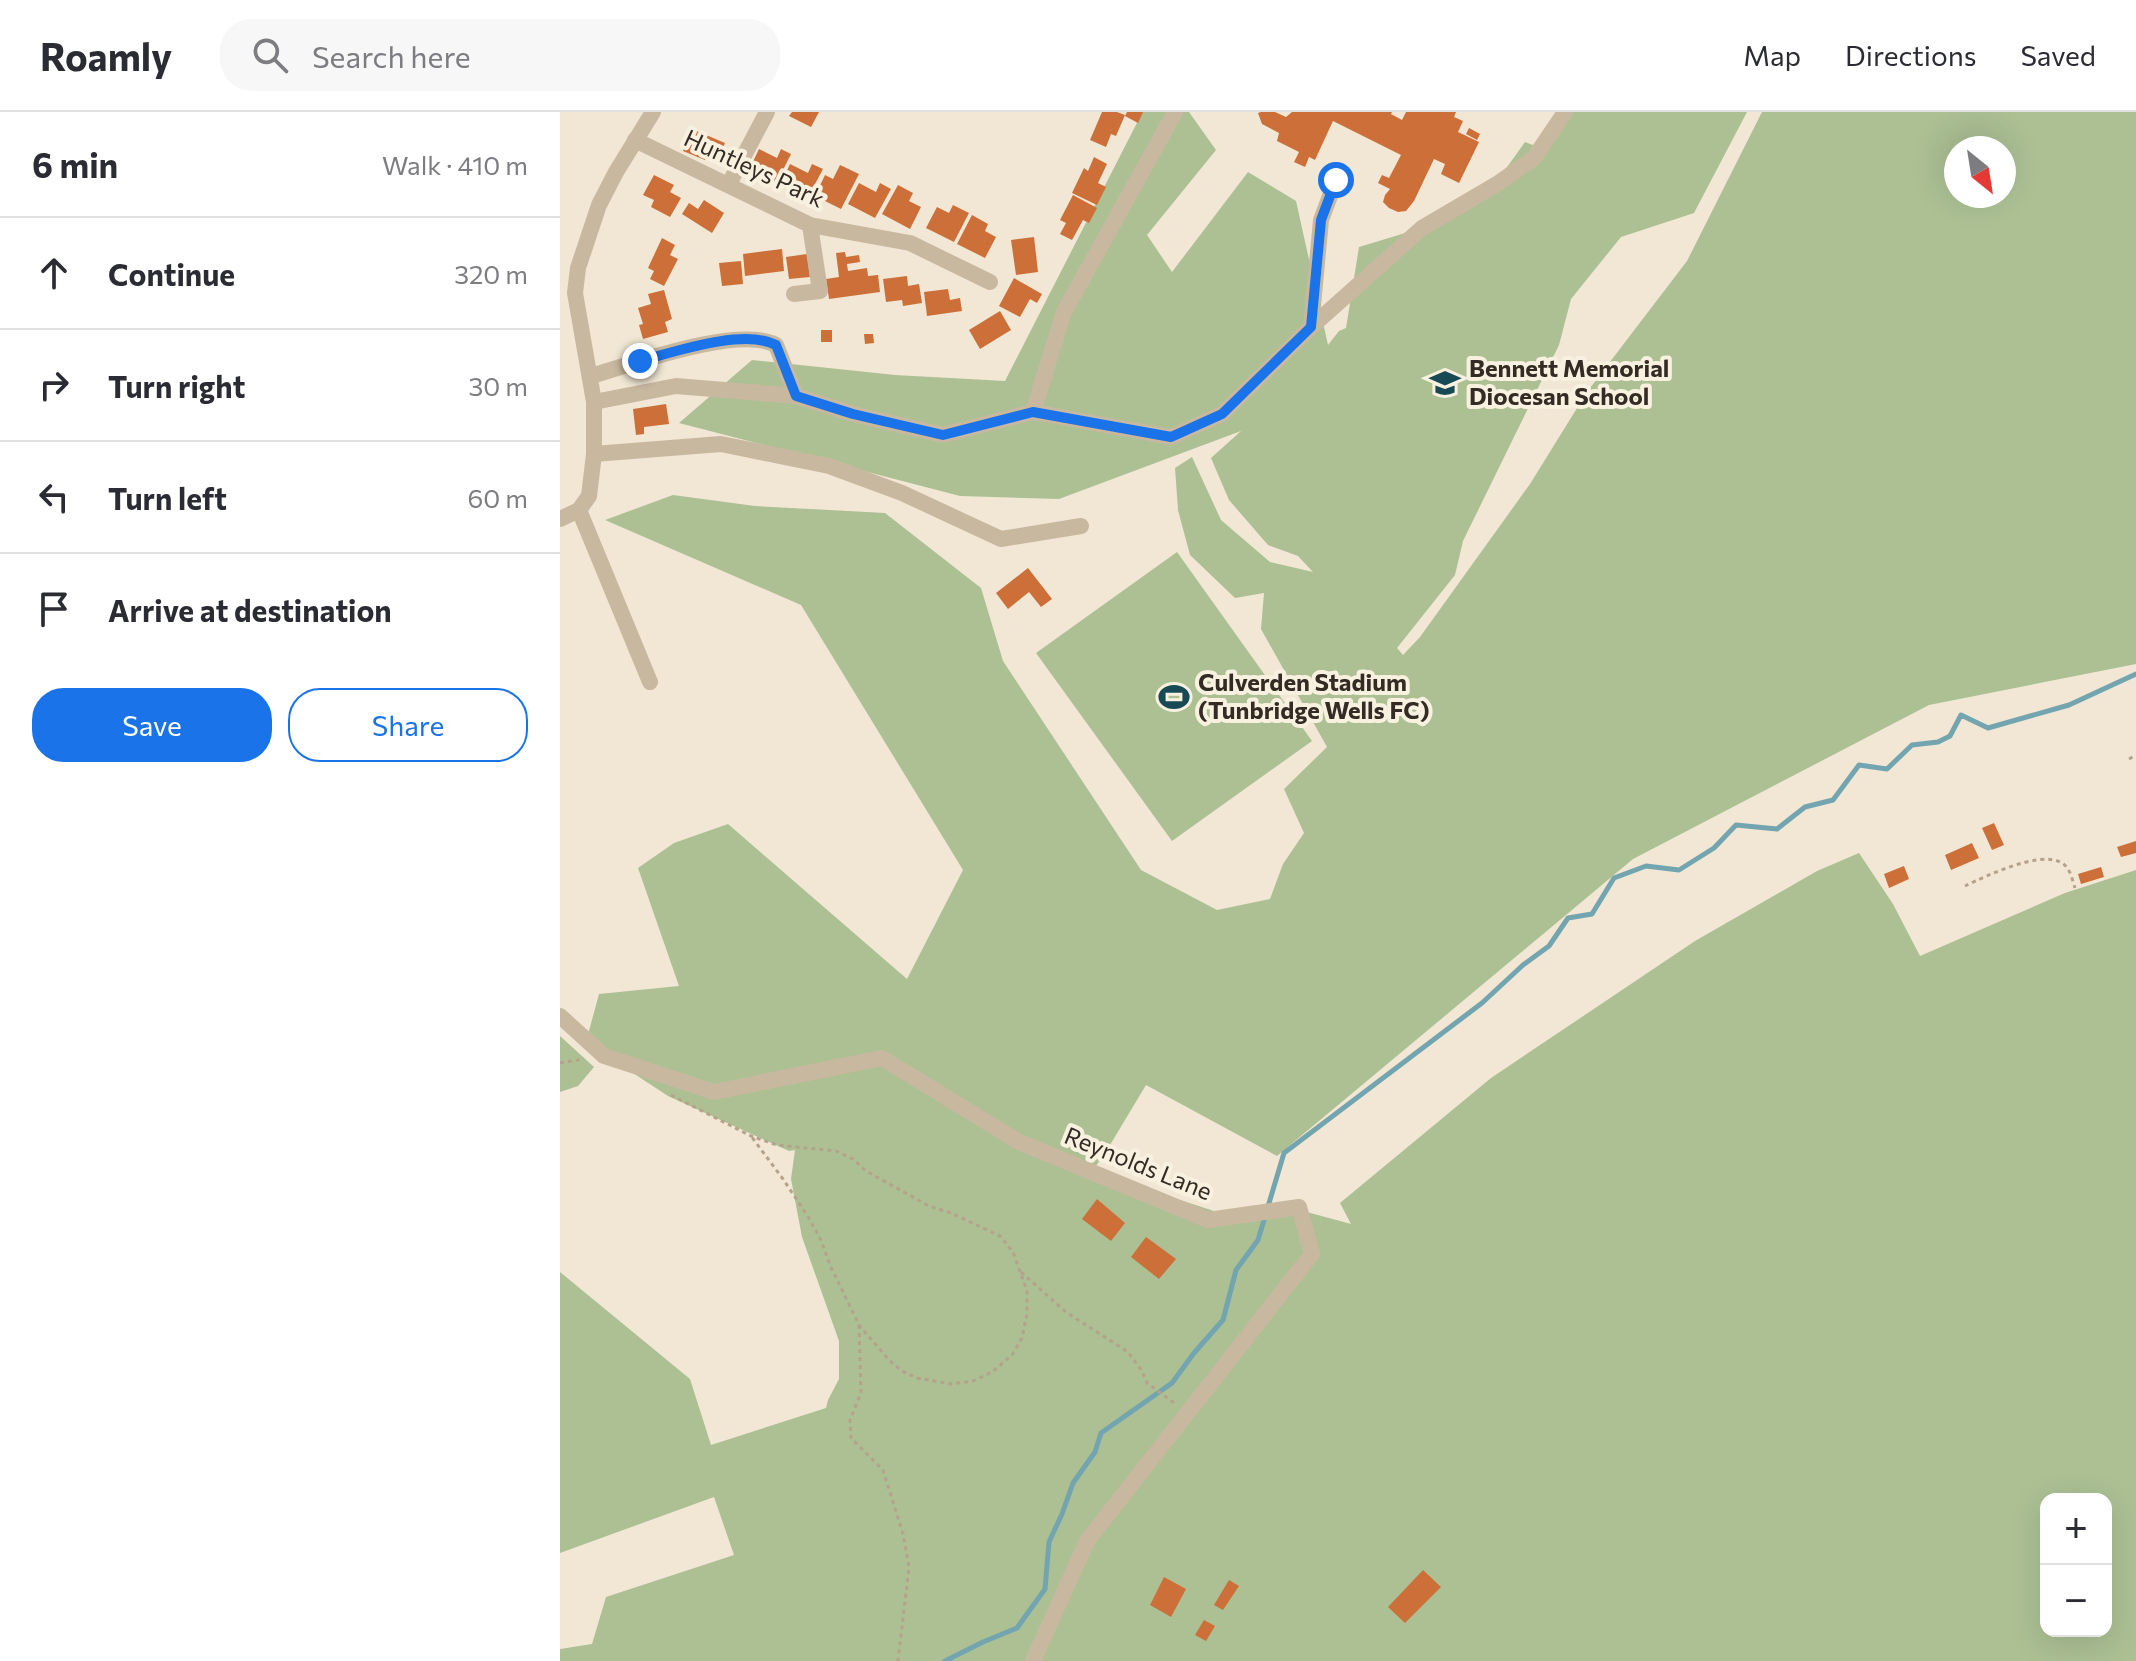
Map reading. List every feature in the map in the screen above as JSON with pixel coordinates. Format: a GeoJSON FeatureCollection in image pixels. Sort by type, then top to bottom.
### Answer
{"type":"FeatureCollection","features":[{"type":"Feature","properties":{"kind":"street"},"geometry":{"type":"LineString","coordinates":[[560,519],[579,510],[589,496],[594,454],[591,376],[575,293],[578,268],[599,205],[653,112]]}},
{"type":"Feature","properties":{"kind":"street"},"geometry":{"type":"LineString","coordinates":[[729,184],[767,112]]}},
{"type":"Feature","properties":{"kind":"street"},"geometry":{"type":"LineString","coordinates":[[1033,412],[1064,312],[1175,112]]}},
{"type":"Feature","properties":{"kind":"street"},"geometry":{"type":"LineString","coordinates":[[594,402],[676,386],[796,396],[853,414],[943,435],[1033,412],[1171,437],[1222,414],[1311,327],[1422,228],[1497,184],[1534,158],[1565,112]]}},
{"type":"Feature","properties":{"kind":"street","name":"Huntleys Park"},"geometry":{"type":"LineString","coordinates":[[635,140],[810,225],[910,243],[990,282]]}},
{"type":"Feature","properties":{"kind":"street"},"geometry":{"type":"LineString","coordinates":[[1311,327],[1321,220],[1336,180]]}},
{"type":"Feature","properties":{"kind":"street"},"geometry":{"type":"LineString","coordinates":[[794,294],[820,291],[810,225]]}},
{"type":"Feature","properties":{"kind":"street"},"geometry":{"type":"LineString","coordinates":[[591,376],[723,340],[769,341],[776,345],[796,396]]}},
{"type":"Feature","properties":{"kind":"street"},"geometry":{"type":"LineString","coordinates":[[594,454],[721,444],[829,466],[902,493],[1001,539],[1081,526]]}},
{"type":"Feature","properties":{"kind":"street"},"geometry":{"type":"LineString","coordinates":[[579,510],[650,682]]}},
{"type":"Feature","properties":{"kind":"street","name":"Reynolds Lane"},"geometry":{"type":"LineString","coordinates":[[560,1016],[604,1056],[714,1092],[882,1058],[1019,1142],[1208,1220],[1299,1207],[1312,1254],[1087,1541],[1033,1661]]}},
{"type":"Feature","properties":{"kind":"path"},"geometry":{"type":"LineString","coordinates":[[2129,759],[2136,755]]}},
{"type":"Feature","properties":{"kind":"path"},"geometry":{"type":"LineString","coordinates":[[1965,886],[2022,863],[2049,859],[2063,862],[2075,888]]}},
{"type":"Feature","properties":{"kind":"path"},"geometry":{"type":"LineString","coordinates":[[751,1136],[777,1145],[836,1151],[853,1159],[866,1171],[929,1206],[1000,1236],[1013,1252],[1021,1272],[1027,1291],[1027,1314],[1022,1338],[1012,1355],[992,1372],[973,1381],[951,1384],[917,1378],[902,1371],[859,1325],[807,1215],[751,1136]]}},
{"type":"Feature","properties":{"kind":"path"},"geometry":{"type":"LineString","coordinates":[[1021,1272],[1066,1312],[1128,1352],[1147,1383],[1164,1397]]}},
{"type":"Feature","properties":{"kind":"path"},"geometry":{"type":"LineString","coordinates":[[859,1325],[861,1393],[850,1420],[851,1438],[883,1470],[903,1534],[909,1567],[898,1661]]}},
{"type":"Feature","properties":{"kind":"green space"},"geometry":{"type":"Polygon","coordinates":[[[1137,112],[1189,112],[1216,150],[1147,235],[1172,272],[1248,172],[1296,201],[1328,345],[1339,331],[1346,328],[1359,247],[1435,224],[1505,170],[1525,142],[1541,148],[1565,112],[1747,112],[1694,213],[1621,237],[1571,299],[1559,345],[1463,541],[1455,575],[1397,648],[1403,655],[1420,637],[1530,484],[1587,392],[1687,261],[1762,112],[2136,112],[2136,664],[1929,705],[1633,859],[1277,1156],[1146,1085],[1092,1171],[1232,1217],[1292,1208],[1351,1224],[1340,1203],[1491,1078],[1695,941],[1817,871],[1859,853],[1893,904],[1920,956],[2065,893],[2136,870],[2136,1661],[560,1661],[560,1649],[592,1644],[606,1597],[734,1555],[714,1497],[560,1553],[560,1272],[690,1379],[711,1445],[826,1408],[839,1379],[839,1341],[802,1237],[791,1179],[795,1150],[789,1151],[668,1096],[586,1042],[599,994],[679,986],[638,868],[674,843],[728,824],[907,979],[963,870],[801,605],[605,520],[673,495],[755,506],[885,513],[981,588],[1003,661],[1141,870],[1217,910],[1270,899],[1283,864],[1304,833],[1284,789],[1327,747],[1261,629],[1264,593],[1235,598],[1190,555],[1178,510],[1175,468],[1192,457],[1221,520],[1270,562],[1313,572],[1298,556],[1268,545],[1229,500],[1211,458],[1241,431],[1059,499],[960,496],[679,423],[752,360],[895,375],[1005,381],[1141,115],[1137,112]]]}},
{"type":"Feature","properties":{"kind":"green space","name":"Culverden Stadium (Tunbridge Wells FC)"},"geometry":{"type":"Polygon","coordinates":[[[1177,552],[1312,741],[1172,841],[1036,653],[1177,552]]]}},
{"type":"Feature","properties":{"kind":"green space"},"geometry":{"type":"Polygon","coordinates":[[[560,1036],[594,1067],[578,1086],[560,1092],[560,1036]]]}},
{"type":"Feature","properties":{"kind":"building"},"geometry":{"type":"Polygon","coordinates":[[[792,112],[819,112],[811,127],[789,116],[792,112]]]}},
{"type":"Feature","properties":{"kind":"building"},"geometry":{"type":"Polygon","coordinates":[[[1102,112],[1125,115],[1116,136],[1111,134],[1106,147],[1090,140],[1102,112]]]}},
{"type":"Feature","properties":{"kind":"building"},"geometry":{"type":"Polygon","coordinates":[[[1127,112],[1143,112],[1138,123],[1125,116],[1127,112]]]}},
{"type":"Feature","properties":{"kind":"building"},"geometry":{"type":"Polygon","coordinates":[[[1275,112],[1286,117],[1292,112],[1392,112],[1402,120],[1406,112],[1456,112],[1454,117],[1463,121],[1458,132],[1479,142],[1459,183],[1441,174],[1445,164],[1434,159],[1414,201],[1406,211],[1398,212],[1383,202],[1390,189],[1378,183],[1382,175],[1389,178],[1401,155],[1333,121],[1315,160],[1309,157],[1305,167],[1294,162],[1299,152],[1277,141],[1279,133],[1262,124],[1258,113],[1275,112]]]}},
{"type":"Feature","properties":{"kind":"building"},"geometry":{"type":"Polygon","coordinates":[[[1469,128],[1480,134],[1477,140],[1466,134],[1469,128]]]}},
{"type":"Feature","properties":{"kind":"building"},"geometry":{"type":"Polygon","coordinates":[[[692,129],[725,143],[720,156],[709,151],[705,160],[683,151],[692,129]]]}},
{"type":"Feature","properties":{"kind":"building"},"geometry":{"type":"Polygon","coordinates":[[[759,149],[777,158],[781,149],[791,154],[776,184],[749,170],[759,149]]]}},
{"type":"Feature","properties":{"kind":"building"},"geometry":{"type":"Polygon","coordinates":[[[1094,157],[1107,164],[1098,183],[1106,187],[1097,205],[1072,193],[1084,168],[1088,171],[1094,157]]]}},
{"type":"Feature","properties":{"kind":"building"},"geometry":{"type":"Polygon","coordinates":[[[790,164],[808,173],[812,164],[823,169],[807,199],[780,186],[790,164]]]}},
{"type":"Feature","properties":{"kind":"building"},"geometry":{"type":"Polygon","coordinates":[[[840,165],[859,174],[841,209],[815,196],[825,175],[833,179],[840,165]]]}},
{"type":"Feature","properties":{"kind":"building"},"geometry":{"type":"Polygon","coordinates":[[[654,175],[674,185],[670,192],[681,198],[670,217],[651,207],[654,200],[643,195],[654,175]]]}},
{"type":"Feature","properties":{"kind":"building"},"geometry":{"type":"Polygon","coordinates":[[[859,183],[876,192],[880,183],[891,189],[875,218],[848,204],[859,183]]]}},
{"type":"Feature","properties":{"kind":"building"},"geometry":{"type":"Polygon","coordinates":[[[898,185],[913,193],[909,201],[921,207],[910,229],[882,214],[898,185]]]}},
{"type":"Feature","properties":{"kind":"building"},"geometry":{"type":"Polygon","coordinates":[[[1073,195],[1097,208],[1089,223],[1083,220],[1072,240],[1060,234],[1066,223],[1060,220],[1073,195]]]}},
{"type":"Feature","properties":{"kind":"building"},"geometry":{"type":"Polygon","coordinates":[[[704,200],[724,213],[712,233],[682,214],[689,203],[698,209],[704,200]]]}},
{"type":"Feature","properties":{"kind":"building"},"geometry":{"type":"Polygon","coordinates":[[[953,205],[969,213],[954,242],[926,228],[937,207],[949,213],[953,205]]]}},
{"type":"Feature","properties":{"kind":"building"},"geometry":{"type":"Polygon","coordinates":[[[972,215],[988,224],[985,231],[996,237],[985,258],[957,244],[972,215]]]}},
{"type":"Feature","properties":{"kind":"building"},"geometry":{"type":"Polygon","coordinates":[[[1034,237],[1038,272],[1016,275],[1011,240],[1034,237]]]}},
{"type":"Feature","properties":{"kind":"building"},"geometry":{"type":"Polygon","coordinates":[[[662,238],[675,245],[670,255],[678,259],[664,286],[650,279],[654,271],[648,268],[662,238]]]}},
{"type":"Feature","properties":{"kind":"building"},"geometry":{"type":"Polygon","coordinates":[[[782,249],[784,271],[745,276],[743,254],[782,249]]]}},
{"type":"Feature","properties":{"kind":"building"},"geometry":{"type":"Polygon","coordinates":[[[845,252],[846,257],[859,255],[860,262],[847,264],[848,271],[867,268],[868,276],[878,275],[880,292],[829,299],[826,279],[839,277],[836,253],[845,252]]]}},
{"type":"Feature","properties":{"kind":"building"},"geometry":{"type":"Polygon","coordinates":[[[807,254],[810,277],[789,279],[786,257],[807,254]]]}},
{"type":"Feature","properties":{"kind":"building"},"geometry":{"type":"Polygon","coordinates":[[[741,261],[743,284],[722,286],[719,263],[741,261]]]}},
{"type":"Feature","properties":{"kind":"building"},"geometry":{"type":"Polygon","coordinates":[[[907,276],[908,286],[919,284],[922,303],[903,306],[902,300],[886,302],[883,279],[907,276]]]}},
{"type":"Feature","properties":{"kind":"building"},"geometry":{"type":"Polygon","coordinates":[[[1014,278],[1042,294],[1037,303],[1030,299],[1020,317],[999,306],[1014,278]]]}},
{"type":"Feature","properties":{"kind":"building"},"geometry":{"type":"Polygon","coordinates":[[[948,289],[950,300],[960,298],[962,311],[927,316],[924,292],[948,289]]]}},
{"type":"Feature","properties":{"kind":"building"},"geometry":{"type":"Polygon","coordinates":[[[664,290],[672,319],[665,322],[668,332],[643,339],[638,308],[651,304],[648,294],[664,290]]]}},
{"type":"Feature","properties":{"kind":"building"},"geometry":{"type":"Polygon","coordinates":[[[1000,311],[1011,330],[980,349],[969,330],[1000,311]]]}},
{"type":"Feature","properties":{"kind":"building"},"geometry":{"type":"Polygon","coordinates":[[[821,330],[832,330],[832,342],[821,342],[821,330]]]}},
{"type":"Feature","properties":{"kind":"building"},"geometry":{"type":"Polygon","coordinates":[[[864,334],[873,334],[874,343],[865,344],[864,334]]]}},
{"type":"Feature","properties":{"kind":"building"},"geometry":{"type":"Polygon","coordinates":[[[666,404],[669,424],[644,427],[644,434],[636,435],[633,409],[666,404]]]}},
{"type":"Feature","properties":{"kind":"building"},"geometry":{"type":"Polygon","coordinates":[[[1028,568],[1052,599],[1041,607],[1029,592],[1008,609],[996,593],[1028,568]]]}},
{"type":"Feature","properties":{"kind":"building"},"geometry":{"type":"Polygon","coordinates":[[[1994,823],[2004,845],[1992,850],[1982,828],[1994,823]]]}},
{"type":"Feature","properties":{"kind":"building"},"geometry":{"type":"Polygon","coordinates":[[[2136,841],[2136,853],[2121,857],[2117,847],[2136,841]]]}},
{"type":"Feature","properties":{"kind":"building"},"geometry":{"type":"Polygon","coordinates":[[[1972,843],[1979,858],[1951,870],[1945,855],[1972,843]]]}},
{"type":"Feature","properties":{"kind":"building"},"geometry":{"type":"Polygon","coordinates":[[[1904,866],[1909,879],[1889,888],[1884,874],[1904,866]]]}},
{"type":"Feature","properties":{"kind":"building"},"geometry":{"type":"Polygon","coordinates":[[[2101,867],[2104,877],[2081,884],[2078,874],[2101,867]]]}},
{"type":"Feature","properties":{"kind":"building"},"geometry":{"type":"Polygon","coordinates":[[[1097,1199],[1125,1223],[1111,1241],[1082,1219],[1097,1199]]]}},
{"type":"Feature","properties":{"kind":"building"},"geometry":{"type":"Polygon","coordinates":[[[1146,1237],[1176,1259],[1159,1279],[1131,1257],[1146,1237]]]}},
{"type":"Feature","properties":{"kind":"building"},"geometry":{"type":"Polygon","coordinates":[[[1423,1570],[1441,1587],[1405,1623],[1388,1607],[1423,1570]]]}},
{"type":"Feature","properties":{"kind":"building"},"geometry":{"type":"Polygon","coordinates":[[[1164,1577],[1186,1589],[1171,1617],[1150,1605],[1164,1577]]]}},
{"type":"Feature","properties":{"kind":"building"},"geometry":{"type":"Polygon","coordinates":[[[1229,1580],[1239,1586],[1223,1610],[1214,1605],[1229,1580]]]}},
{"type":"Feature","properties":{"kind":"building"},"geometry":{"type":"Polygon","coordinates":[[[1204,1620],[1215,1626],[1206,1641],[1195,1635],[1204,1620]]]}},
{"type":"Feature","properties":{"kind":"waterway"},"geometry":{"type":"LineString","coordinates":[[945,1661],[1017,1628],[1045,1589],[1049,1542],[1073,1483],[1095,1452],[1101,1433],[1172,1383],[1223,1320],[1236,1270],[1258,1240],[1284,1153],[1482,1003],[1549,946],[1568,918],[1592,914],[1614,878],[1646,866],[1679,870],[1714,848],[1736,825],[1777,829],[1805,807],[1833,800],[1859,765],[1887,769],[1912,745],[1938,742],[1950,736],[1961,715],[1988,728],[2069,705],[2136,674]]}},
{"type":"Feature","properties":{"kind":"place","name":"Bennett Memorial Diocesan School"},"geometry":{"type":"Point","coordinates":[1445,383]}},
{"type":"Feature","properties":{"kind":"place","name":"Culverden Stadium (Tunbridge Wells FC)"},"geometry":{"type":"Point","coordinates":[1174,697]}},
{"type":"Feature","properties":{"kind":"route"},"geometry":{"type":"LineString","coordinates":[[640,361],[723,340],[769,341],[776,345],[796,396],[853,414],[943,435],[1033,412],[1171,437],[1222,414],[1311,327],[1321,220],[1336,180]]}}]}
